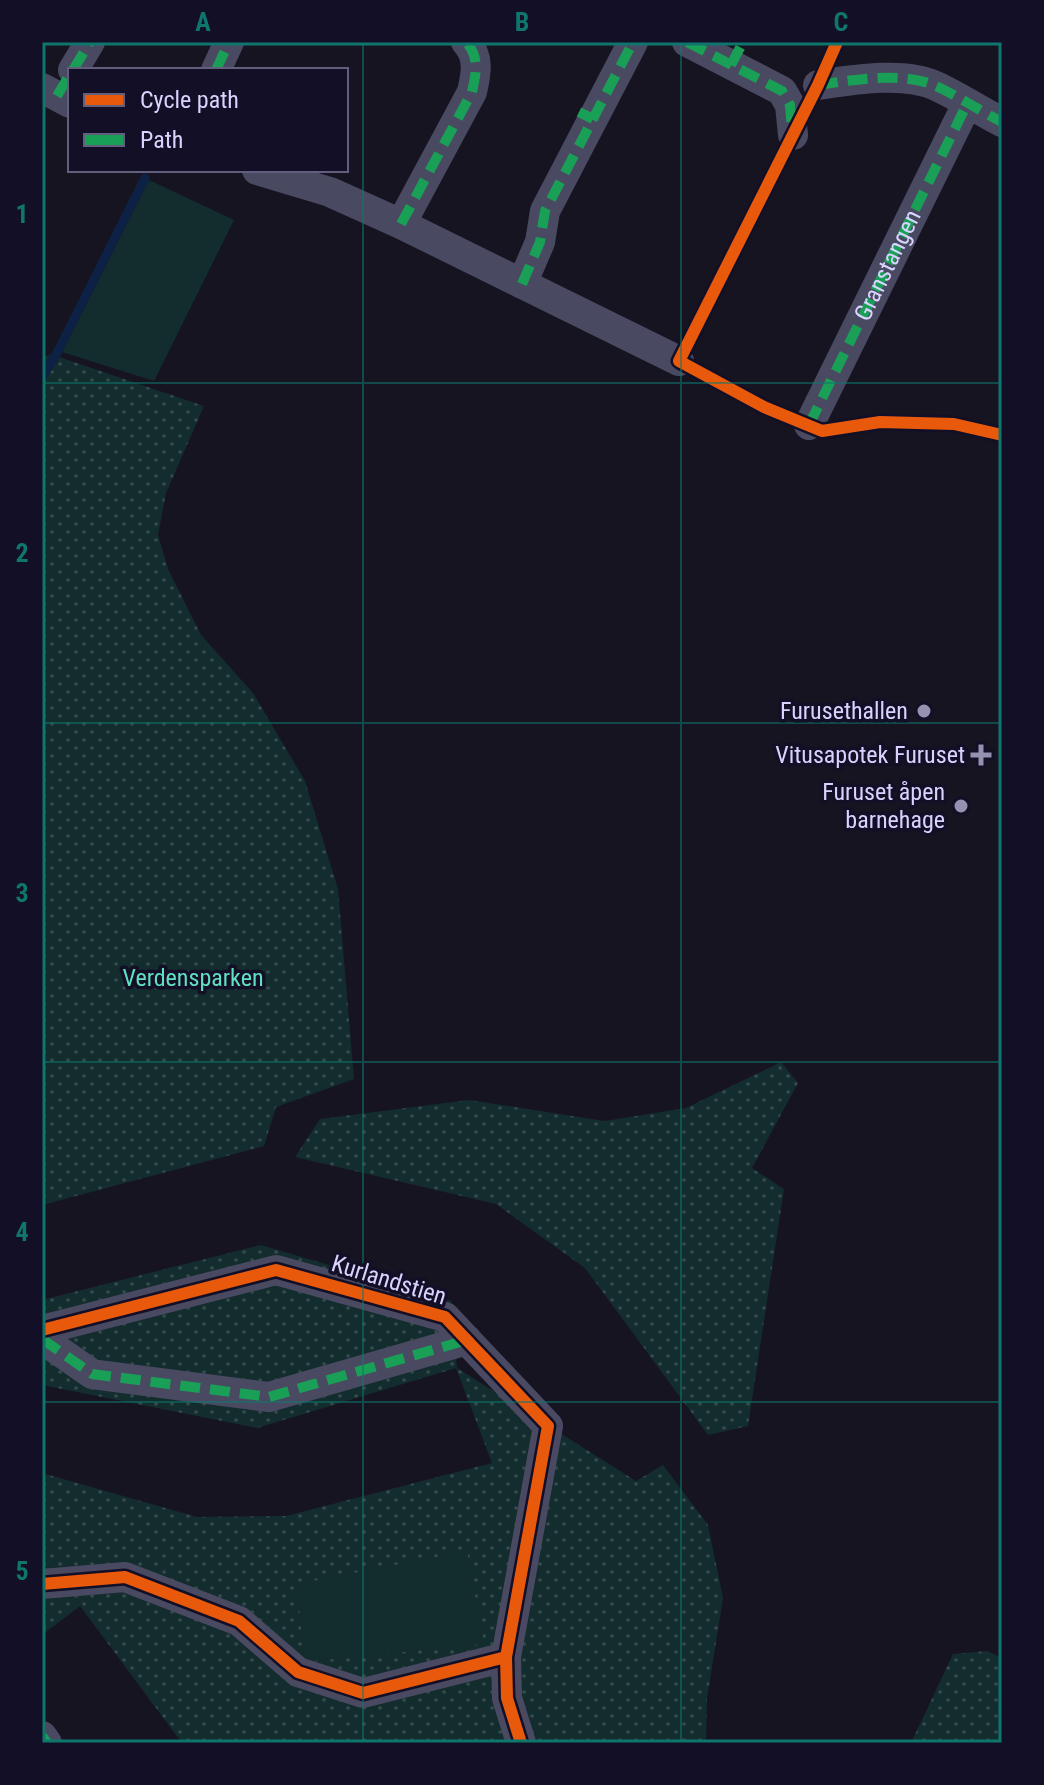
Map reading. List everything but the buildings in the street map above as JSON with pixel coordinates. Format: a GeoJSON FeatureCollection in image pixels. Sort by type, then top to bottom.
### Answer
{"type":"FeatureCollection","features":[{"type":"Feature","properties":{"kind":"street"},"geometry":{"type":"LineString","coordinates":[[73,68],[90,42]]}},
{"type":"Feature","properties":{"kind":"street"},"geometry":{"type":"LineString","coordinates":[[217,68],[229,42]]}},
{"type":"Feature","properties":{"kind":"street"},"geometry":{"type":"LineString","coordinates":[[401,224],[472,92],[477,68],[472,49],[466,42]]}},
{"type":"Feature","properties":{"kind":"street"},"geometry":{"type":"LineString","coordinates":[[522,284],[540,242],[539,208],[586,115],[633,42]]}},
{"type":"Feature","properties":{"kind":"street"},"geometry":{"type":"LineString","coordinates":[[687,42],[737,53],[782,91],[790,105],[793,135]]}},
{"type":"Feature","properties":{"kind":"street"},"geometry":{"type":"LineString","coordinates":[[818,85],[897,78],[934,84],[1002,122]]}},
{"type":"Feature","properties":{"kind":"street","name":"Granstangen"},"geometry":{"type":"LineString","coordinates":[[809,425],[967,104]]}},
{"type":"Feature","properties":{"kind":"street"},"geometry":{"type":"LineString","coordinates":[[264,172],[330,192],[401,224],[679,361]]}},
{"type":"Feature","properties":{"kind":"street","name":"Kurlandstien"},"geometry":{"type":"LineString","coordinates":[[42,1330],[276,1270],[445,1317],[548,1426],[506,1657],[507,1698],[521,1743]]}},
{"type":"Feature","properties":{"kind":"street","name":"Kurlandstien"},"geometry":{"type":"LineString","coordinates":[[42,1339],[92,1374],[269,1397],[467,1340]]}},
{"type":"Feature","properties":{"kind":"street"},"geometry":{"type":"LineString","coordinates":[[42,1584],[125,1577],[239,1621],[298,1672],[363,1693],[506,1657]]}},
{"type":"Feature","properties":{"kind":"street"},"geometry":{"type":"LineString","coordinates":[[42,1736],[47,1743]]}},
{"type":"Feature","properties":{"kind":"green space"},"geometry":{"type":"Polygon","coordinates":[[[149,180],[234,220],[154,381],[62,352],[149,180]]]}},
{"type":"Feature","properties":{"kind":"green space","name":"Verdensparken"},"geometry":{"type":"Polygon","coordinates":[[[53,355],[204,406],[166,493],[158,535],[168,569],[201,635],[253,693],[305,781],[338,889],[354,1079],[276,1107],[264,1146],[42,1205],[42,356],[53,355]]]}},
{"type":"Feature","properties":{"kind":"green space"},"geometry":{"type":"Polygon","coordinates":[[[781,1062],[798,1083],[752,1168],[784,1189],[748,1426],[708,1435],[585,1268],[496,1204],[295,1157],[320,1119],[469,1100],[605,1121],[686,1108],[781,1062]]]}},
{"type":"Feature","properties":{"kind":"green space"},"geometry":{"type":"Polygon","coordinates":[[[261,1245],[451,1301],[457,1368],[636,1481],[663,1465],[708,1525],[723,1598],[707,1699],[706,1743],[182,1743],[80,1606],[42,1635],[42,1473],[197,1517],[286,1516],[492,1463],[456,1368],[257,1428],[42,1385],[42,1300],[261,1245]]]}},
{"type":"Feature","properties":{"kind":"green space"},"geometry":{"type":"Polygon","coordinates":[[[467,1551],[484,1644],[304,1662],[297,1584],[467,1551]]]}},
{"type":"Feature","properties":{"kind":"green space"},"geometry":{"type":"Polygon","coordinates":[[[987,1651],[1002,1658],[1002,1743],[911,1743],[953,1654],[987,1651]]]}},
{"type":"Feature","properties":{"kind":"waterway"},"geometry":{"type":"LineString","coordinates":[[42,377],[145,178]]}},
{"type":"Feature","properties":{"kind":"marked path"},"geometry":{"type":"LineString","coordinates":[[74,68],[90,42]]}},
{"type":"Feature","properties":{"kind":"marked path"},"geometry":{"type":"LineString","coordinates":[[217,68],[229,42]]}},
{"type":"Feature","properties":{"kind":"marked path"},"geometry":{"type":"LineString","coordinates":[[401,224],[472,92],[475,60],[466,42]]}},
{"type":"Feature","properties":{"kind":"marked path"},"geometry":{"type":"LineString","coordinates":[[522,284],[540,242],[545,211],[633,42]]}},
{"type":"Feature","properties":{"kind":"marked path"},"geometry":{"type":"LineString","coordinates":[[687,42],[782,91],[790,105],[792,130]]}},
{"type":"Feature","properties":{"kind":"marked path"},"geometry":{"type":"LineString","coordinates":[[731,65],[743,42]]}},
{"type":"Feature","properties":{"kind":"marked path"},"geometry":{"type":"LineString","coordinates":[[57,96],[68,77]]}},
{"type":"Feature","properties":{"kind":"marked path"},"geometry":{"type":"LineString","coordinates":[[818,85],[878,78],[923,81],[1002,122]]}},
{"type":"Feature","properties":{"kind":"marked path"},"geometry":{"type":"LineString","coordinates":[[809,425],[967,104]]}},
{"type":"Feature","properties":{"kind":"marked path"},"geometry":{"type":"LineString","coordinates":[[579,112],[593,119]]}},
{"type":"Feature","properties":{"kind":"marked path"},"geometry":{"type":"LineString","coordinates":[[42,1339],[92,1374],[269,1397],[467,1340]]}},
{"type":"Feature","properties":{"kind":"marked path"},"geometry":{"type":"LineString","coordinates":[[42,1736],[47,1743]]}},
{"type":"Feature","properties":{"kind":"cycle path"},"geometry":{"type":"LineString","coordinates":[[837,42],[679,361],[764,407],[822,431],[880,422],[954,424],[1002,435]]}},
{"type":"Feature","properties":{"kind":"cycle path"},"geometry":{"type":"LineString","coordinates":[[42,1330],[276,1270],[445,1317],[548,1426],[506,1657],[507,1698],[521,1743]]}},
{"type":"Feature","properties":{"kind":"cycle path"},"geometry":{"type":"LineString","coordinates":[[42,1584],[125,1577],[239,1621],[298,1672],[363,1693],[506,1657]]}},
{"type":"Feature","properties":{"kind":"place","name":"Furusethallen"},"geometry":{"type":"Point","coordinates":[924,711]}},
{"type":"Feature","properties":{"kind":"place","name":"Vitusapotek Furuset"},"geometry":{"type":"Point","coordinates":[981,755]}},
{"type":"Feature","properties":{"kind":"place","name":"Furuset åpen barnehage"},"geometry":{"type":"Point","coordinates":[961,806]}}]}
